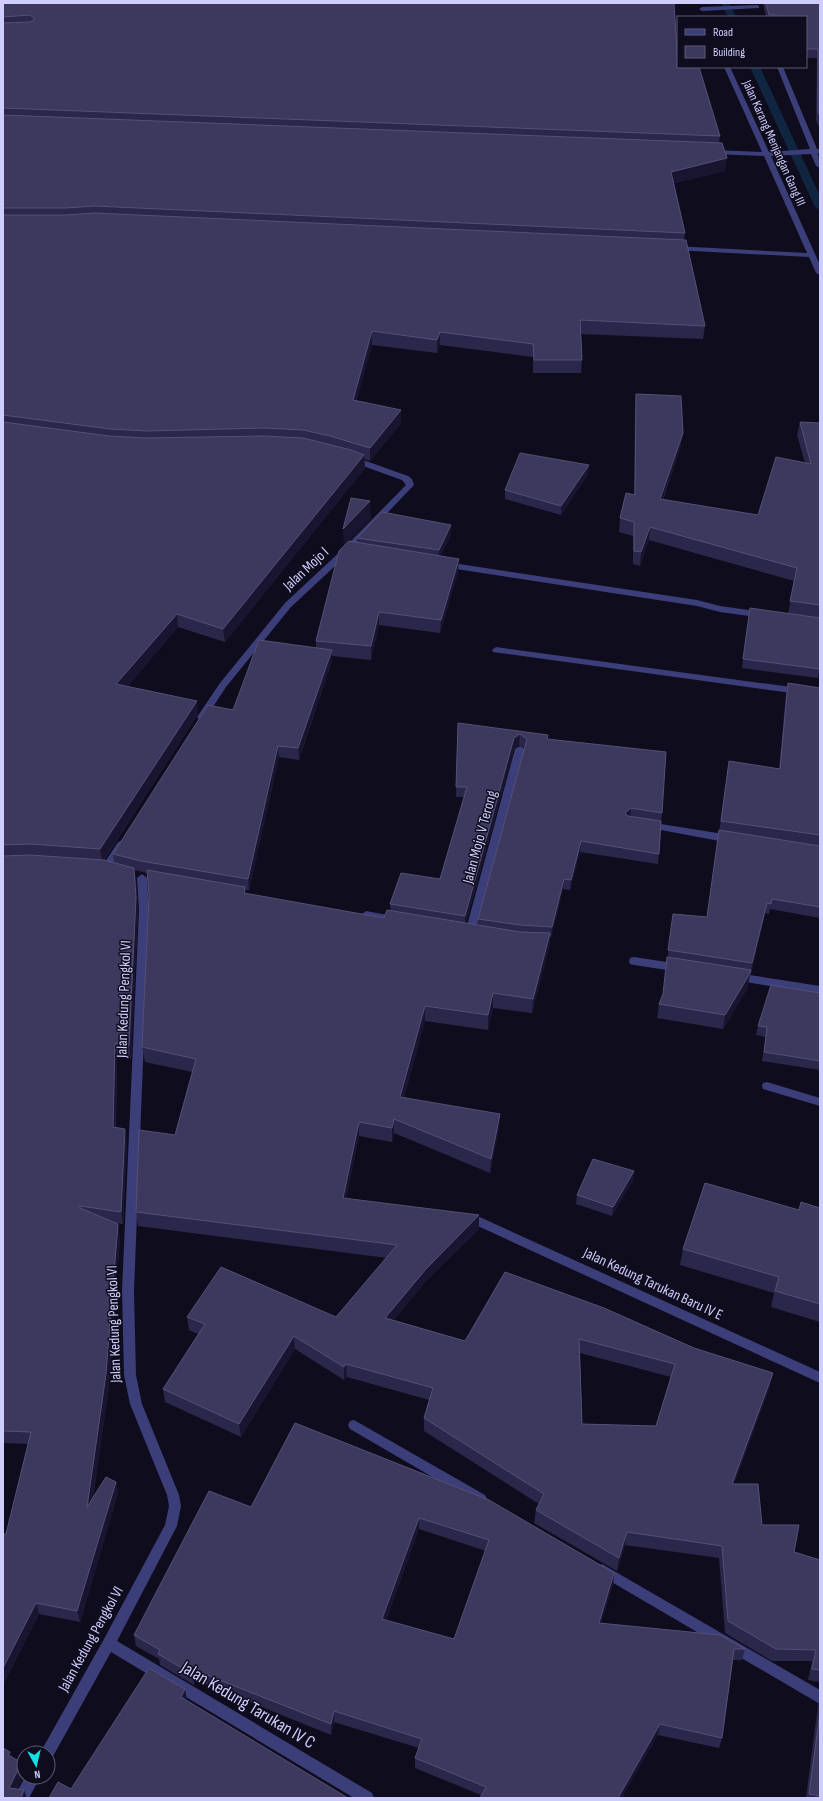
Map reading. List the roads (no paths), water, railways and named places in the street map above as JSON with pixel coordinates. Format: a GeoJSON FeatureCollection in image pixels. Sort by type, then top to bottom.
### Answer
{"type":"FeatureCollection","features":[{"type":"Feature","properties":{"kind":"street"},"geometry":{"type":"LineString","coordinates":[[701,6],[710,8],[757,8]]}},
{"type":"Feature","properties":{"kind":"street"},"geometry":{"type":"LineString","coordinates":[[701,6],[706,16]]}},
{"type":"Feature","properties":{"kind":"street","name":"Jalan Karang Menjangan Gang III"},"geometry":{"type":"LineString","coordinates":[[727,68],[820,273]]}},
{"type":"Feature","properties":{"kind":"street"},"geometry":{"type":"LineString","coordinates":[[780,68],[820,166]]}},
{"type":"Feature","properties":{"kind":"street"},"geometry":{"type":"LineString","coordinates":[[704,152],[774,154],[814,151]]}},
{"type":"Feature","properties":{"kind":"street"},"geometry":{"type":"LineString","coordinates":[[666,248],[812,255]]}},
{"type":"Feature","properties":{"kind":"street","name":"Jalan Mojo I"},"geometry":{"type":"LineString","coordinates":[[198,724],[223,685],[288,605],[350,551],[410,485],[406,478],[346,456]]}},
{"type":"Feature","properties":{"kind":"street"},"geometry":{"type":"LineString","coordinates":[[440,564],[697,603],[720,609],[774,617]]}},
{"type":"Feature","properties":{"kind":"street"},"geometry":{"type":"LineString","coordinates":[[496,650],[820,694]]}},
{"type":"Feature","properties":{"kind":"street","name":"Jalan Mojo V Terong"},"geometry":{"type":"LineString","coordinates":[[470,933],[520,749]]}},
{"type":"Feature","properties":{"kind":"street"},"geometry":{"type":"LineString","coordinates":[[636,823],[737,839]]}},
{"type":"Feature","properties":{"kind":"street"},"geometry":{"type":"LineString","coordinates":[[106,869],[126,836]]}},
{"type":"Feature","properties":{"kind":"street","name":"Jalan Kedung Pengkol VI"},"geometry":{"type":"LineString","coordinates":[[52,1745],[109,1643],[171,1526],[175,1506],[173,1495],[136,1404],[130,1375],[128,1291],[144,910],[142,878]]}},
{"type":"Feature","properties":{"kind":"street"},"geometry":{"type":"LineString","coordinates":[[353,913],[408,922]]}},
{"type":"Feature","properties":{"kind":"street"},"geometry":{"type":"LineString","coordinates":[[634,961],[688,969]]}},
{"type":"Feature","properties":{"kind":"street"},"geometry":{"type":"LineString","coordinates":[[727,976],[820,990]]}},
{"type":"Feature","properties":{"kind":"street"},"geometry":{"type":"LineString","coordinates":[[767,1086],[820,1102]]}},
{"type":"Feature","properties":{"kind":"street","name":"Jalan Kedung Tarukan Baru IV E"},"geometry":{"type":"LineString","coordinates":[[472,1218],[820,1378]]}},
{"type":"Feature","properties":{"kind":"street"},"geometry":{"type":"LineString","coordinates":[[354,1425],[491,1505]]}},
{"type":"Feature","properties":{"kind":"street"},"geometry":{"type":"LineString","coordinates":[[594,1565],[820,1697]]}},
{"type":"Feature","properties":{"kind":"street","name":"Jalan Kedung Tarukan IV C"},"geometry":{"type":"LineString","coordinates":[[109,1643],[367,1798]]}},
{"type":"Feature","properties":{"kind":"street"},"geometry":{"type":"LineString","coordinates":[[21,1798],[28,1785]]}},
{"type":"Feature","properties":{"kind":"waterway"},"geometry":{"type":"LineString","coordinates":[[725,3],[732,16]]}},
{"type":"Feature","properties":{"kind":"waterway"},"geometry":{"type":"LineString","coordinates":[[755,68],[820,207]]}}]}
